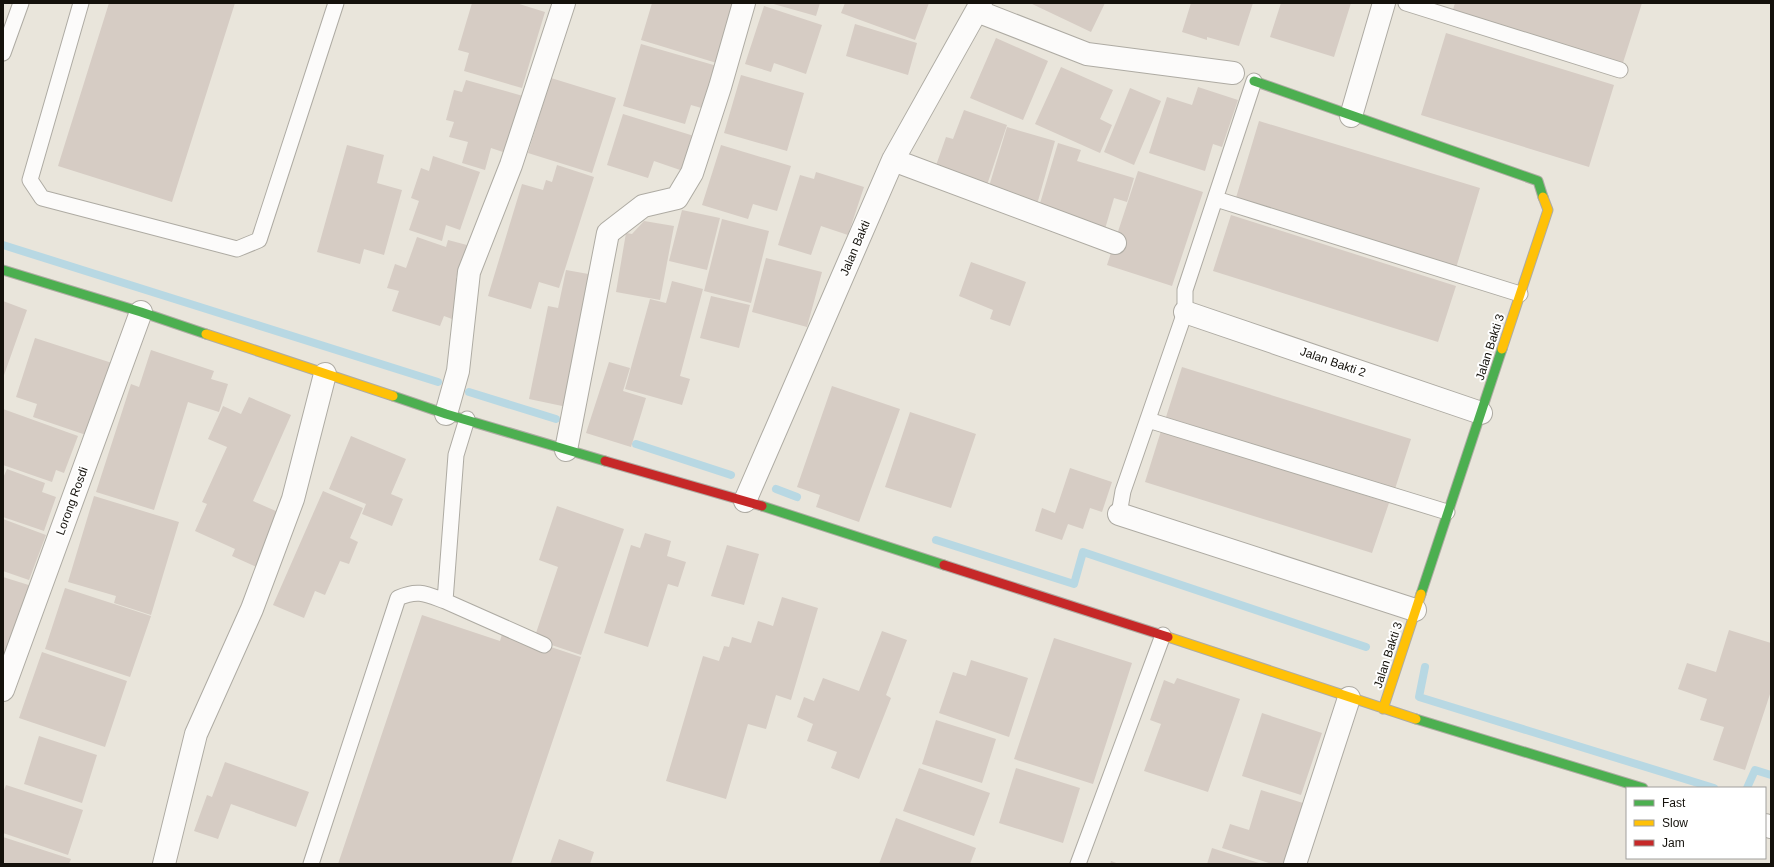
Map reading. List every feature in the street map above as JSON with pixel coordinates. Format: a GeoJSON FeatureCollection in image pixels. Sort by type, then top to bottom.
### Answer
{"type":"FeatureCollection","features":[{"type":"Feature","properties":{"kind":"street"},"geometry":{"type":"LineString","coordinates":[[446,414],[458,371],[469,272],[511,165],[564,3]]}},
{"type":"Feature","properties":{"kind":"street"},"geometry":{"type":"LineString","coordinates":[[566,450],[608,233],[642,206],[678,198],[692,173],[720,87],[744,3]]}},
{"type":"Feature","properties":{"kind":"street"},"geometry":{"type":"LineString","coordinates":[[1254,81],[1351,116],[1384,3]]}},
{"type":"Feature","properties":{"kind":"street"},"geometry":{"type":"LineString","coordinates":[[979,7],[1087,54],[1233,73]]}},
{"type":"Feature","properties":{"kind":"street","name":"Jalan Bakti"},"geometry":{"type":"LineString","coordinates":[[745,501],[893,160],[979,7]]}},
{"type":"Feature","properties":{"kind":"street","name":"Jalan Bakti 3"},"geometry":{"type":"LineString","coordinates":[[1351,116],[1538,181],[1548,210],[1480,412],[1383,710]]}},
{"type":"Feature","properties":{"kind":"street"},"geometry":{"type":"LineString","coordinates":[[893,160],[1115,243]]}},
{"type":"Feature","properties":{"kind":"street"},"geometry":{"type":"LineString","coordinates":[[3,270],[141,312],[446,414],[745,501],[1163,635],[1383,710],[1640,787]]}},
{"type":"Feature","properties":{"kind":"street","name":"Lorong Rosdi"},"geometry":{"type":"LineString","coordinates":[[3,690],[141,312]]}},
{"type":"Feature","properties":{"kind":"street","name":"Jalan Bakti 2"},"geometry":{"type":"LineString","coordinates":[[1185,312],[1480,412]]}},
{"type":"Feature","properties":{"kind":"street"},"geometry":{"type":"LineString","coordinates":[[164,864],[196,734],[252,609],[293,498],[325,374]]}},
{"type":"Feature","properties":{"kind":"street"},"geometry":{"type":"LineString","coordinates":[[1119,514],[1415,610]]}},
{"type":"Feature","properties":{"kind":"street"},"geometry":{"type":"LineString","coordinates":[[1295,864],[1349,698]]}},
{"type":"Feature","properties":{"kind":"lane"},"geometry":{"type":"LineString","coordinates":[[3,53],[21,3]]}},
{"type":"Feature","properties":{"kind":"lane"},"geometry":{"type":"LineString","coordinates":[[81,3],[30,180],[42,198],[237,248],[259,240],[336,3]]}},
{"type":"Feature","properties":{"kind":"lane"},"geometry":{"type":"LineString","coordinates":[[1406,3],[1620,70]]}},
{"type":"Feature","properties":{"kind":"lane"},"geometry":{"type":"LineString","coordinates":[[1119,514],[1123,490],[1185,312],[1185,290],[1254,81]]}},
{"type":"Feature","properties":{"kind":"lane"},"geometry":{"type":"LineString","coordinates":[[1216,199],[1520,294]]}},
{"type":"Feature","properties":{"kind":"lane"},"geometry":{"type":"LineString","coordinates":[[445,601],[456,455],[467,419]]}},
{"type":"Feature","properties":{"kind":"lane"},"geometry":{"type":"LineString","coordinates":[[1148,420],[1448,512]]}},
{"type":"Feature","properties":{"kind":"lane"},"geometry":{"type":"LineString","coordinates":[[311,864],[398,598],[409,593],[421,592],[445,601],[544,645]]}},
{"type":"Feature","properties":{"kind":"lane"},"geometry":{"type":"LineString","coordinates":[[1078,864],[1163,635]]}},
{"type":"Feature","properties":{"kind":"building"},"geometry":{"type":"Polygon","coordinates":[[[109,3],[235,3],[172,202],[58,166],[109,3]]]}},
{"type":"Feature","properties":{"kind":"building"},"geometry":{"type":"Polygon","coordinates":[[[472,3],[516,3],[545,12],[522,88],[464,71],[469,53],[458,50],[472,3]]]}},
{"type":"Feature","properties":{"kind":"building"},"geometry":{"type":"Polygon","coordinates":[[[652,3],[738,3],[720,64],[641,40],[652,3]]]}},
{"type":"Feature","properties":{"kind":"building"},"geometry":{"type":"Polygon","coordinates":[[[770,3],[820,3],[816,16],[770,3]]]}},
{"type":"Feature","properties":{"kind":"building"},"geometry":{"type":"Polygon","coordinates":[[[845,3],[929,3],[915,40],[841,13],[845,3]]]}},
{"type":"Feature","properties":{"kind":"building"},"geometry":{"type":"Polygon","coordinates":[[[1030,3],[1105,3],[1091,32],[1030,3]]]}},
{"type":"Feature","properties":{"kind":"building"},"geometry":{"type":"Polygon","coordinates":[[[1191,3],[1253,3],[1239,46],[1207,37],[1207,40],[1182,32],[1191,3]]]}},
{"type":"Feature","properties":{"kind":"building"},"geometry":{"type":"Polygon","coordinates":[[[1281,3],[1351,3],[1334,57],[1270,37],[1281,3]]]}},
{"type":"Feature","properties":{"kind":"building"},"geometry":{"type":"Polygon","coordinates":[[[1455,3],[1642,3],[1621,69],[1451,16],[1455,3]]]}},
{"type":"Feature","properties":{"kind":"building"},"geometry":{"type":"Polygon","coordinates":[[[764,6],[822,25],[806,74],[774,63],[771,72],[745,64],[764,6]]]}},
{"type":"Feature","properties":{"kind":"building"},"geometry":{"type":"Polygon","coordinates":[[[855,24],[917,43],[908,75],[846,56],[855,24]]]}},
{"type":"Feature","properties":{"kind":"building"},"geometry":{"type":"Polygon","coordinates":[[[1446,33],[1614,85],[1589,167],[1421,115],[1446,33]]]}},
{"type":"Feature","properties":{"kind":"building"},"geometry":{"type":"Polygon","coordinates":[[[996,38],[1048,61],[1023,120],[970,98],[996,38]]]}},
{"type":"Feature","properties":{"kind":"building"},"geometry":{"type":"Polygon","coordinates":[[[641,44],[717,66],[705,109],[691,105],[685,124],[623,106],[641,44]]]}},
{"type":"Feature","properties":{"kind":"building"},"geometry":{"type":"Polygon","coordinates":[[[1061,67],[1113,90],[1100,119],[1112,125],[1100,153],[1035,124],[1061,67]]]}},
{"type":"Feature","properties":{"kind":"building"},"geometry":{"type":"Polygon","coordinates":[[[741,75],[804,93],[787,151],[724,133],[741,75]]]}},
{"type":"Feature","properties":{"kind":"building"},"geometry":{"type":"Polygon","coordinates":[[[551,78],[616,98],[592,173],[528,153],[551,78]]]}},
{"type":"Feature","properties":{"kind":"building"},"geometry":{"type":"Polygon","coordinates":[[[466,80],[523,96],[506,153],[491,148],[485,170],[462,163],[468,142],[449,137],[454,122],[446,120],[454,90],[462,92],[466,80]]]}},
{"type":"Feature","properties":{"kind":"building"},"geometry":{"type":"Polygon","coordinates":[[[1198,87],[1238,100],[1222,147],[1213,144],[1205,171],[1149,153],[1167,97],[1192,105],[1198,87]]]}},
{"type":"Feature","properties":{"kind":"building"},"geometry":{"type":"Polygon","coordinates":[[[1130,88],[1161,101],[1134,165],[1104,152],[1130,88]]]}},
{"type":"Feature","properties":{"kind":"building"},"geometry":{"type":"Polygon","coordinates":[[[964,110],[1007,125],[985,191],[933,174],[946,137],[953,139],[964,110]]]}},
{"type":"Feature","properties":{"kind":"building"},"geometry":{"type":"Polygon","coordinates":[[[623,114],[694,136],[683,171],[654,161],[648,178],[607,165],[623,114]]]}},
{"type":"Feature","properties":{"kind":"building"},"geometry":{"type":"Polygon","coordinates":[[[1259,121],[1480,188],[1456,268],[1235,201],[1259,121]]]}},
{"type":"Feature","properties":{"kind":"building"},"geometry":{"type":"Polygon","coordinates":[[[1007,127],[1055,141],[1036,208],[987,193],[1007,127]]]}},
{"type":"Feature","properties":{"kind":"building"},"geometry":{"type":"Polygon","coordinates":[[[1058,143],[1081,150],[1077,161],[1134,178],[1127,202],[1114,198],[1105,229],[1038,210],[1058,143]]]}},
{"type":"Feature","properties":{"kind":"building"},"geometry":{"type":"Polygon","coordinates":[[[347,145],[384,155],[377,183],[402,190],[384,255],[364,249],[360,264],[317,252],[347,145]]]}},
{"type":"Feature","properties":{"kind":"building"},"geometry":{"type":"Polygon","coordinates":[[[721,145],[791,166],[777,211],[753,204],[748,219],[702,205],[721,145]]]}},
{"type":"Feature","properties":{"kind":"building"},"geometry":{"type":"Polygon","coordinates":[[[433,156],[480,172],[460,230],[446,225],[442,241],[409,230],[419,201],[411,198],[421,168],[429,171],[433,156]]]}},
{"type":"Feature","properties":{"kind":"building"},"geometry":{"type":"Polygon","coordinates":[[[557,165],[594,177],[559,288],[539,282],[531,309],[488,296],[522,184],[543,190],[546,180],[552,182],[557,165]]]}},
{"type":"Feature","properties":{"kind":"building"},"geometry":{"type":"Polygon","coordinates":[[[1138,171],[1203,192],[1172,286],[1107,265],[1138,171]]]}},
{"type":"Feature","properties":{"kind":"building"},"geometry":{"type":"Polygon","coordinates":[[[816,172],[864,187],[848,235],[821,226],[811,255],[778,245],[800,175],[814,179],[816,172]]]}},
{"type":"Feature","properties":{"kind":"building"},"geometry":{"type":"Polygon","coordinates":[[[682,210],[720,218],[707,270],[669,261],[682,210]]]}},
{"type":"Feature","properties":{"kind":"building"},"geometry":{"type":"Polygon","coordinates":[[[1231,215],[1456,286],[1438,342],[1213,271],[1231,215]]]}},
{"type":"Feature","properties":{"kind":"building"},"geometry":{"type":"Polygon","coordinates":[[[722,219],[769,231],[751,303],[704,291],[722,219]]]}},
{"type":"Feature","properties":{"kind":"building"},"geometry":{"type":"Polygon","coordinates":[[[644,221],[674,226],[660,300],[616,292],[626,233],[632,234],[644,221]]]}},
{"type":"Feature","properties":{"kind":"building"},"geometry":{"type":"Polygon","coordinates":[[[417,237],[446,247],[448,240],[467,245],[456,278],[464,281],[452,319],[444,316],[440,326],[392,311],[399,291],[387,288],[395,264],[406,268],[417,237]]]}},
{"type":"Feature","properties":{"kind":"building"},"geometry":{"type":"Polygon","coordinates":[[[766,258],[822,272],[807,327],[752,312],[766,258]]]}},
{"type":"Feature","properties":{"kind":"building"},"geometry":{"type":"Polygon","coordinates":[[[971,262],[1026,282],[1010,326],[990,319],[993,310],[959,296],[971,262]]]}},
{"type":"Feature","properties":{"kind":"building"},"geometry":{"type":"Polygon","coordinates":[[[566,270],[594,275],[567,407],[529,399],[548,306],[558,308],[566,270]]]}},
{"type":"Feature","properties":{"kind":"building"},"geometry":{"type":"Polygon","coordinates":[[[672,281],[703,289],[680,376],[690,379],[682,405],[625,389],[650,299],[666,303],[672,281]]]}},
{"type":"Feature","properties":{"kind":"building"},"geometry":{"type":"Polygon","coordinates":[[[711,296],[750,305],[739,348],[700,338],[711,296]]]}},
{"type":"Feature","properties":{"kind":"building"},"geometry":{"type":"Polygon","coordinates":[[[3,301],[27,310],[3,378],[3,301]]]}},
{"type":"Feature","properties":{"kind":"building"},"geometry":{"type":"Polygon","coordinates":[[[35,338],[112,363],[89,436],[33,417],[37,404],[16,397],[35,338]]]}},
{"type":"Feature","properties":{"kind":"building"},"geometry":{"type":"Polygon","coordinates":[[[151,350],[214,371],[211,379],[228,384],[219,412],[188,402],[154,510],[96,492],[131,384],[139,387],[151,350]]]}},
{"type":"Feature","properties":{"kind":"building"},"geometry":{"type":"Polygon","coordinates":[[[609,362],[630,368],[623,391],[646,398],[631,447],[586,433],[609,362]]]}},
{"type":"Feature","properties":{"kind":"building"},"geometry":{"type":"Polygon","coordinates":[[[1182,367],[1411,439],[1395,489],[1166,417],[1182,367]]]}},
{"type":"Feature","properties":{"kind":"building"},"geometry":{"type":"Polygon","coordinates":[[[832,386],[900,409],[859,522],[816,507],[820,495],[797,487],[832,386]]]}},
{"type":"Feature","properties":{"kind":"building"},"geometry":{"type":"Polygon","coordinates":[[[249,397],[291,415],[253,501],[285,515],[261,569],[232,556],[235,549],[195,531],[207,504],[202,502],[227,447],[208,439],[223,406],[241,414],[249,397]]]}},
{"type":"Feature","properties":{"kind":"building"},"geometry":{"type":"Polygon","coordinates":[[[3,409],[78,436],[64,473],[56,470],[52,482],[3,465],[3,409]]]}},
{"type":"Feature","properties":{"kind":"building"},"geometry":{"type":"Polygon","coordinates":[[[910,412],[976,434],[951,508],[885,487],[910,412]]]}},
{"type":"Feature","properties":{"kind":"building"},"geometry":{"type":"Polygon","coordinates":[[[1161,431],[1389,503],[1372,553],[1145,482],[1161,431]]]}},
{"type":"Feature","properties":{"kind":"building"},"geometry":{"type":"Polygon","coordinates":[[[351,436],[406,459],[391,494],[403,499],[392,526],[362,514],[366,504],[329,489],[351,436]]]}},
{"type":"Feature","properties":{"kind":"building"},"geometry":{"type":"Polygon","coordinates":[[[1070,468],[1112,482],[1102,512],[1090,508],[1083,529],[1068,524],[1062,540],[1035,531],[1042,508],[1055,513],[1070,468]]]}},
{"type":"Feature","properties":{"kind":"building"},"geometry":{"type":"Polygon","coordinates":[[[7,469],[45,483],[42,492],[56,497],[44,531],[3,517],[3,478],[7,469]]]}},
{"type":"Feature","properties":{"kind":"building"},"geometry":{"type":"Polygon","coordinates":[[[323,491],[363,508],[350,538],[358,542],[349,564],[340,561],[325,595],[315,591],[304,618],[273,605],[323,491]]]}},
{"type":"Feature","properties":{"kind":"building"},"geometry":{"type":"Polygon","coordinates":[[[94,496],[179,522],[151,615],[114,603],[116,596],[68,582],[94,496]]]}},
{"type":"Feature","properties":{"kind":"building"},"geometry":{"type":"Polygon","coordinates":[[[557,506],[624,529],[581,655],[534,639],[558,567],[539,560],[557,506]]]}},
{"type":"Feature","properties":{"kind":"building"},"geometry":{"type":"Polygon","coordinates":[[[3,519],[46,535],[29,580],[3,571],[3,519]]]}},
{"type":"Feature","properties":{"kind":"building"},"geometry":{"type":"Polygon","coordinates":[[[645,533],[671,541],[667,556],[686,562],[678,587],[668,584],[648,647],[604,633],[631,545],[640,548],[645,533]]]}},
{"type":"Feature","properties":{"kind":"building"},"geometry":{"type":"Polygon","coordinates":[[[727,545],[759,554],[744,605],[711,596],[727,545]]]}},
{"type":"Feature","properties":{"kind":"building"},"geometry":{"type":"Polygon","coordinates":[[[3,577],[35,587],[3,678],[3,577]]]}},
{"type":"Feature","properties":{"kind":"building"},"geometry":{"type":"Polygon","coordinates":[[[65,588],[151,616],[130,677],[45,649],[65,588]]]}},
{"type":"Feature","properties":{"kind":"building"},"geometry":{"type":"Polygon","coordinates":[[[782,597],[818,608],[791,700],[776,695],[766,729],[748,724],[726,799],[666,781],[703,656],[719,661],[724,646],[729,647],[732,637],[751,643],[758,621],[773,626],[782,597]]]}},
{"type":"Feature","properties":{"kind":"building"},"geometry":{"type":"Polygon","coordinates":[[[422,615],[500,641],[503,631],[581,657],[511,864],[338,864],[422,615]]]}},
{"type":"Feature","properties":{"kind":"building"},"geometry":{"type":"Polygon","coordinates":[[[1729,630],[1771,643],[1771,691],[1745,770],[1713,760],[1724,727],[1700,720],[1707,699],[1678,689],[1687,663],[1716,672],[1729,630]]]}},
{"type":"Feature","properties":{"kind":"building"},"geometry":{"type":"Polygon","coordinates":[[[882,631],[907,640],[886,695],[891,698],[859,779],[831,768],[837,752],[807,741],[813,724],[797,717],[804,697],[814,701],[823,678],[859,691],[882,631]]]}},
{"type":"Feature","properties":{"kind":"building"},"geometry":{"type":"Polygon","coordinates":[[[1054,638],[1132,663],[1093,784],[1014,759],[1054,638]]]}},
{"type":"Feature","properties":{"kind":"building"},"geometry":{"type":"Polygon","coordinates":[[[42,652],[127,681],[105,747],[19,718],[42,652]]]}},
{"type":"Feature","properties":{"kind":"building"},"geometry":{"type":"Polygon","coordinates":[[[971,660],[1028,678],[1009,737],[939,713],[953,672],[966,676],[971,660]]]}},
{"type":"Feature","properties":{"kind":"building"},"geometry":{"type":"Polygon","coordinates":[[[1177,678],[1240,699],[1208,792],[1144,771],[1161,724],[1150,720],[1164,680],[1174,684],[1177,678]]]}},
{"type":"Feature","properties":{"kind":"building"},"geometry":{"type":"Polygon","coordinates":[[[1262,713],[1322,733],[1301,795],[1242,776],[1262,713]]]}},
{"type":"Feature","properties":{"kind":"building"},"geometry":{"type":"Polygon","coordinates":[[[936,720],[996,739],[982,783],[922,764],[936,720]]]}},
{"type":"Feature","properties":{"kind":"building"},"geometry":{"type":"Polygon","coordinates":[[[39,736],[97,755],[82,803],[24,784],[39,736]]]}},
{"type":"Feature","properties":{"kind":"building"},"geometry":{"type":"Polygon","coordinates":[[[225,762],[309,792],[296,827],[231,804],[218,839],[194,831],[207,795],[212,797],[225,762]]]}},
{"type":"Feature","properties":{"kind":"building"},"geometry":{"type":"Polygon","coordinates":[[[919,768],[990,793],[974,836],[903,811],[919,768]]]}},
{"type":"Feature","properties":{"kind":"building"},"geometry":{"type":"Polygon","coordinates":[[[1016,768],[1080,788],[1063,843],[999,823],[1016,768]]]}},
{"type":"Feature","properties":{"kind":"building"},"geometry":{"type":"Polygon","coordinates":[[[6,785],[83,810],[68,855],[3,833],[3,793],[6,785]]]}},
{"type":"Feature","properties":{"kind":"building"},"geometry":{"type":"Polygon","coordinates":[[[1261,790],[1303,803],[1294,864],[1272,864],[1222,848],[1230,824],[1249,830],[1261,790]]]}},
{"type":"Feature","properties":{"kind":"building"},"geometry":{"type":"Polygon","coordinates":[[[896,818],[976,848],[970,864],[879,864],[896,818]]]}},
{"type":"Feature","properties":{"kind":"building"},"geometry":{"type":"Polygon","coordinates":[[[3,837],[71,859],[69,864],[3,864],[3,837]]]}},
{"type":"Feature","properties":{"kind":"building"},"geometry":{"type":"Polygon","coordinates":[[[559,839],[594,852],[590,864],[550,864],[559,839]]]}},
{"type":"Feature","properties":{"kind":"building"},"geometry":{"type":"Polygon","coordinates":[[[1212,848],[1262,864],[1207,864],[1212,848]]]}},
{"type":"Feature","properties":{"kind":"building"},"geometry":{"type":"Polygon","coordinates":[[[1111,861],[1119,864],[1110,864],[1111,861]]]}},
{"type":"Feature","properties":{"kind":"waterway"},"geometry":{"type":"LineString","coordinates":[[3,245],[438,382]]}},
{"type":"Feature","properties":{"kind":"waterway"},"geometry":{"type":"LineString","coordinates":[[469,392],[556,419]]}},
{"type":"Feature","properties":{"kind":"waterway"},"geometry":{"type":"LineString","coordinates":[[636,444],[731,475]]}},
{"type":"Feature","properties":{"kind":"waterway"},"geometry":{"type":"LineString","coordinates":[[776,489],[797,497]]}},
{"type":"Feature","properties":{"kind":"waterway"},"geometry":{"type":"LineString","coordinates":[[936,540],[1074,584],[1083,552],[1366,647]]}},
{"type":"Feature","properties":{"kind":"waterway"},"geometry":{"type":"LineString","coordinates":[[1425,667],[1419,697],[1711,787]]}},
{"type":"Feature","properties":{"kind":"waterway"},"geometry":{"type":"LineString","coordinates":[[1747,787],[1755,770],[1771,775]]}},
{"type":"Feature","properties":{"kind":"traffic: fast"},"geometry":{"type":"LineString","coordinates":[[1254,81],[1538,181],[1543,197]]}},
{"type":"Feature","properties":{"kind":"traffic: fast"},"geometry":{"type":"LineString","coordinates":[[3,270],[141,312],[206,334]]}},
{"type":"Feature","properties":{"kind":"traffic: fast"},"geometry":{"type":"LineString","coordinates":[[1421,594],[1502,349]]}},
{"type":"Feature","properties":{"kind":"traffic: fast"},"geometry":{"type":"LineString","coordinates":[[393,396],[446,414],[605,461]]}},
{"type":"Feature","properties":{"kind":"traffic: fast"},"geometry":{"type":"LineString","coordinates":[[762,506],[944,565]]}},
{"type":"Feature","properties":{"kind":"traffic: fast"},"geometry":{"type":"LineString","coordinates":[[1416,719],[1640,787]]}},
{"type":"Feature","properties":{"kind":"traffic: slow"},"geometry":{"type":"LineString","coordinates":[[1502,349],[1548,210],[1543,197]]}},
{"type":"Feature","properties":{"kind":"traffic: slow"},"geometry":{"type":"LineString","coordinates":[[206,334],[393,396]]}},
{"type":"Feature","properties":{"kind":"traffic: slow"},"geometry":{"type":"LineString","coordinates":[[1383,709],[1421,594]]}},
{"type":"Feature","properties":{"kind":"traffic: slow"},"geometry":{"type":"LineString","coordinates":[[1168,637],[1416,719]]}},
{"type":"Feature","properties":{"kind":"traffic: jam"},"geometry":{"type":"LineString","coordinates":[[605,461],[762,506]]}},
{"type":"Feature","properties":{"kind":"traffic: jam"},"geometry":{"type":"LineString","coordinates":[[944,565],[1168,637]]}}]}
